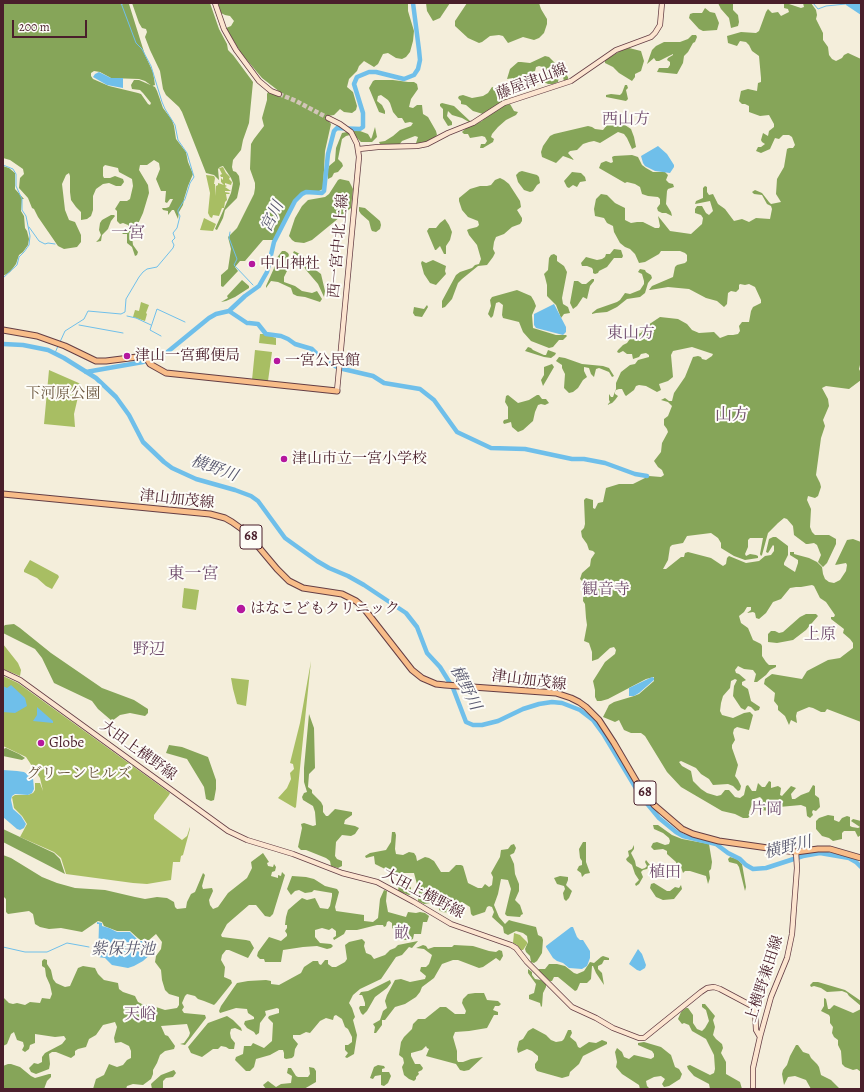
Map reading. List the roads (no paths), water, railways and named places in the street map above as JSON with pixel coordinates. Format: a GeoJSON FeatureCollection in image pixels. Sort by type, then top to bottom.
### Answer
{"type":"FeatureCollection","features":[{"type":"Feature","properties":{"kind":"main road"},"geometry":{"type":"LineString","coordinates":[[214,3],[224,29],[236,50],[259,82],[266,88],[279,94]]}},
{"type":"Feature","properties":{"kind":"main road","name":"藤屋津山線"},"geometry":{"type":"LineString","coordinates":[[359,149],[417,146],[427,144],[448,133],[473,124],[504,103],[571,81],[616,50],[651,37],[655,34],[660,25],[662,3]]}},
{"type":"Feature","properties":{"kind":"main road","name":"西一宮中北上線"},"geometry":{"type":"LineString","coordinates":[[328,118],[347,128],[354,136],[359,149],[359,165],[338,392]]}},
{"type":"Feature","properties":{"kind":"main road"},"geometry":{"type":"LineString","coordinates":[[3,330],[36,336],[65,346],[96,361],[145,356],[147,361],[166,373],[338,392]]}},
{"type":"Feature","properties":{"kind":"main road","name":"津山加茂線"},"geometry":{"type":"LineString","coordinates":[[3,494],[210,514],[225,518],[246,532],[289,581],[303,588],[342,594],[356,600],[412,670],[429,682],[445,685],[556,693],[571,698],[586,707],[596,717],[645,794],[654,805],[682,830],[719,841],[796,854],[818,849],[830,849],[861,858]]}},
{"type":"Feature","properties":{"kind":"main road","name":"大田上横野線"},"geometry":{"type":"LineString","coordinates":[[3,672],[20,680],[228,831],[248,840],[293,854],[333,870],[377,882],[451,924],[511,945],[516,948],[527,962],[572,1007],[613,1028],[639,1038],[644,1038],[701,992],[707,988],[717,987],[752,1006],[756,1013],[756,1030],[760,1037]]}},
{"type":"Feature","properties":{"kind":"main road","name":"上横野兼田線"},"geometry":{"type":"LineString","coordinates":[[753,1089],[753,1068],[760,1037],[790,946],[794,922],[797,861],[796,854]]}},
{"type":"Feature","properties":{"kind":"water"},"geometry":{"type":"Polygon","coordinates":[[[846,3],[861,3],[861,15],[846,5],[846,3]]]}},
{"type":"Feature","properties":{"kind":"water"},"geometry":{"type":"Polygon","coordinates":[[[99,72],[111,78],[123,78],[123,88],[107,85],[93,77],[99,72]]]}},
{"type":"Feature","properties":{"kind":"water"},"geometry":{"type":"Polygon","coordinates":[[[658,146],[667,154],[674,165],[670,173],[655,171],[645,166],[643,163],[641,156],[658,146]]]}},
{"type":"Feature","properties":{"kind":"water"},"geometry":{"type":"Polygon","coordinates":[[[554,304],[566,327],[566,332],[563,335],[536,328],[534,325],[534,314],[554,304]]]}},
{"type":"Feature","properties":{"kind":"water"},"geometry":{"type":"Polygon","coordinates":[[[652,677],[654,680],[639,693],[634,696],[629,696],[629,688],[652,677]]]}},
{"type":"Feature","properties":{"kind":"water"},"geometry":{"type":"Polygon","coordinates":[[[11,685],[25,698],[27,706],[15,713],[3,712],[3,686],[7,688],[11,685]]]}},
{"type":"Feature","properties":{"kind":"water"},"geometry":{"type":"Polygon","coordinates":[[[37,707],[53,721],[53,723],[33,721],[37,715],[37,707]]]}},
{"type":"Feature","properties":{"kind":"water"},"geometry":{"type":"Polygon","coordinates":[[[3,770],[24,772],[33,778],[34,789],[32,793],[28,795],[15,794],[12,796],[11,800],[13,809],[21,816],[26,824],[24,828],[20,830],[3,817],[3,770]]]}},
{"type":"Feature","properties":{"kind":"water","name":"紫保井池"},"geometry":{"type":"Polygon","coordinates":[[[97,922],[102,923],[102,926],[117,932],[130,932],[140,941],[151,941],[153,946],[152,953],[143,961],[128,968],[112,965],[105,958],[98,957],[99,924],[97,924],[97,922]]]}},
{"type":"Feature","properties":{"kind":"water"},"geometry":{"type":"Polygon","coordinates":[[[573,927],[577,937],[580,940],[583,940],[590,951],[590,958],[587,966],[582,969],[569,968],[563,963],[557,961],[553,958],[546,947],[573,927]]]}},
{"type":"Feature","properties":{"kind":"water"},"geometry":{"type":"Polygon","coordinates":[[[638,949],[642,954],[646,965],[645,968],[640,971],[629,964],[638,949]]]}},
{"type":"Feature","properties":{"kind":"waterway"},"geometry":{"type":"LineString","coordinates":[[60,342],[65,331],[84,319],[88,311],[121,314],[125,312],[126,299],[139,277],[147,269],[157,267],[173,248],[174,245],[172,241],[175,238],[173,233],[177,228],[180,216],[178,210],[185,199],[190,183],[194,177],[187,153],[178,140],[175,125],[162,102],[151,66],[142,49],[136,43],[121,3]]}},
{"type":"Feature","properties":{"kind":"waterway","name":"宮川"},"geometry":{"type":"LineString","coordinates":[[86,372],[143,362],[165,354],[209,318],[216,314],[229,311],[245,296],[259,286],[267,272],[274,242],[295,201],[306,192],[322,193],[324,191],[328,154],[334,131],[337,128],[360,129],[363,127],[363,113],[354,84],[357,77],[369,72],[376,72],[404,79],[414,75],[418,69],[420,60],[413,3]]}},
{"type":"Feature","properties":{"kind":"waterway"},"geometry":{"type":"LineString","coordinates":[[813,3],[818,9],[826,6],[846,4]]}},
{"type":"Feature","properties":{"kind":"waterway"},"geometry":{"type":"LineString","coordinates":[[3,165],[13,169],[16,174],[16,186],[22,199],[22,210],[26,216],[30,236],[29,245],[19,257],[17,265],[3,278],[3,287]]}},
{"type":"Feature","properties":{"kind":"waterway"},"geometry":{"type":"LineString","coordinates":[[29,227],[39,241],[45,244],[55,244]]}},
{"type":"Feature","properties":{"kind":"waterway"},"geometry":{"type":"LineString","coordinates":[[230,232],[229,238],[237,259],[234,265],[253,285]]}},
{"type":"Feature","properties":{"kind":"waterway"},"geometry":{"type":"LineString","coordinates":[[161,336],[150,330],[157,309],[185,322]]}},
{"type":"Feature","properties":{"kind":"waterway"},"geometry":{"type":"LineString","coordinates":[[229,311],[247,323]]}},
{"type":"Feature","properties":{"kind":"waterway"},"geometry":{"type":"LineString","coordinates":[[127,316],[136,318],[151,325]]}},
{"type":"Feature","properties":{"kind":"waterway"},"geometry":{"type":"LineString","coordinates":[[249,323],[258,324],[266,334],[281,336],[295,344],[312,349],[322,359],[337,367]]}},
{"type":"Feature","properties":{"kind":"waterway"},"geometry":{"type":"LineString","coordinates":[[79,325],[123,333]]}},
{"type":"Feature","properties":{"kind":"waterway","name":"横野川"},"geometry":{"type":"LineString","coordinates":[[3,344],[23,345],[48,350],[96,378],[116,397],[129,415],[143,442],[164,462],[172,468],[196,479],[251,496],[258,501],[285,538],[317,561],[364,585],[406,613],[417,627],[427,653],[440,667],[453,688],[466,722],[473,725],[482,725],[498,721],[523,709],[539,704],[552,702],[562,703],[580,710],[593,720],[604,735],[640,795],[659,818],[683,836],[716,844],[753,869],[766,868],[803,856],[820,853],[849,858],[861,867]]}},
{"type":"Feature","properties":{"kind":"waterway"},"geometry":{"type":"LineString","coordinates":[[55,353],[58,346]]}},
{"type":"Feature","properties":{"kind":"waterway"},"geometry":{"type":"LineString","coordinates":[[343,369],[373,376],[384,383],[420,389],[434,400],[457,432],[491,448],[525,449],[572,459],[584,459],[605,463],[635,474],[647,476]]}},
{"type":"Feature","properties":{"kind":"waterway"},"geometry":{"type":"LineString","coordinates":[[3,947],[25,952],[47,952],[67,943],[89,947]]}},
{"type":"Feature","properties":{"kind":"tunnel"},"geometry":{"type":"LineString","coordinates":[[279,94],[328,118]]}},
{"type":"Feature","properties":{"kind":"place","name":"中山神社"},"geometry":{"type":"Point","coordinates":[252,264]}},
{"type":"Feature","properties":{"kind":"place","name":"津山一宮郵便局"},"geometry":{"type":"Point","coordinates":[127,356]}},
{"type":"Feature","properties":{"kind":"place","name":"一宮公民館"},"geometry":{"type":"Point","coordinates":[277,361]}},
{"type":"Feature","properties":{"kind":"place","name":"津山市立一宮小学校"},"geometry":{"type":"Point","coordinates":[284,459]}},
{"type":"Feature","properties":{"kind":"place","name":"はなこどもクリニック"},"geometry":{"type":"Point","coordinates":[241,609]}},
{"type":"Feature","properties":{"kind":"place","name":"Globe"},"geometry":{"type":"Point","coordinates":[41,743]}},
{"type":"Feature","properties":{"kind":"district","name":"西山方"},"geometry":{"type":"Point","coordinates":[626,120]}},
{"type":"Feature","properties":{"kind":"district","name":"一宮"},"geometry":{"type":"Point","coordinates":[128,234]}},
{"type":"Feature","properties":{"kind":"district","name":"東山方"},"geometry":{"type":"Point","coordinates":[631,334]}},
{"type":"Feature","properties":{"kind":"district","name":"山方"},"geometry":{"type":"Point","coordinates":[732,416]}},
{"type":"Feature","properties":{"kind":"district","name":"東一宮"},"geometry":{"type":"Point","coordinates":[193,575]}},
{"type":"Feature","properties":{"kind":"district","name":"観音寺"},"geometry":{"type":"Point","coordinates":[606,590]}},
{"type":"Feature","properties":{"kind":"district","name":"上原"},"geometry":{"type":"Point","coordinates":[820,635]}},
{"type":"Feature","properties":{"kind":"district","name":"野辺"},"geometry":{"type":"Point","coordinates":[149,650]}},
{"type":"Feature","properties":{"kind":"district","name":"片岡"},"geometry":{"type":"Point","coordinates":[766,810]}},
{"type":"Feature","properties":{"kind":"district","name":"植田"},"geometry":{"type":"Point","coordinates":[665,873]}},
{"type":"Feature","properties":{"kind":"district","name":"畝"},"geometry":{"type":"Point","coordinates":[402,934]}},
{"type":"Feature","properties":{"kind":"district","name":"天峪"},"geometry":{"type":"Point","coordinates":[140,1015]}},
{"type":"Feature","properties":{"kind":"park label","name":"下河原公園"},"geometry":{"type":"Point","coordinates":[63,394]}},
{"type":"Feature","properties":{"kind":"park label","name":"グリーンヒルズ"},"geometry":{"type":"Point","coordinates":[79,774]}}]}
